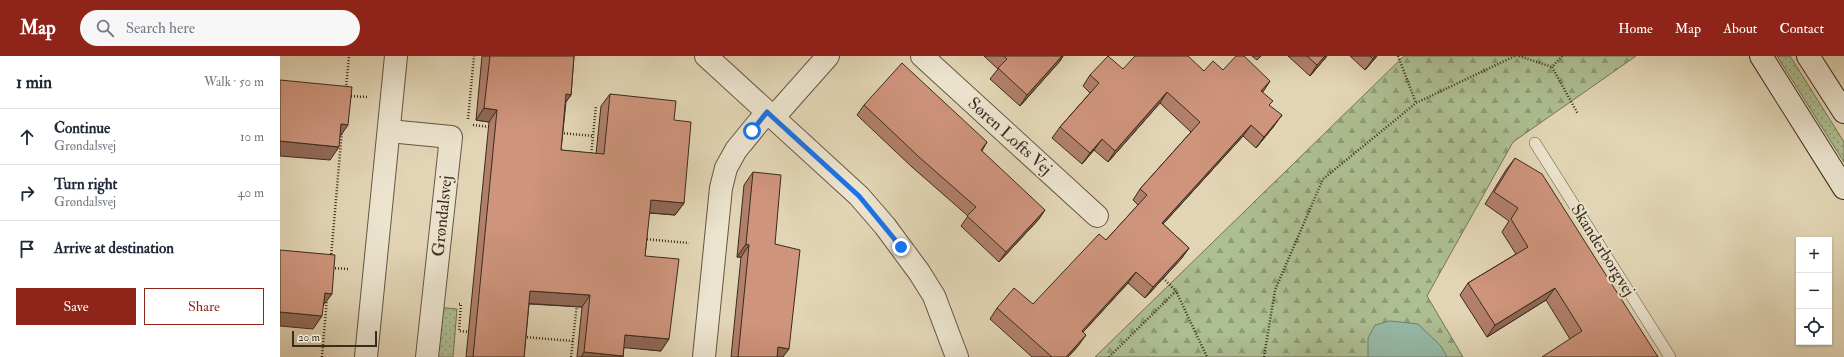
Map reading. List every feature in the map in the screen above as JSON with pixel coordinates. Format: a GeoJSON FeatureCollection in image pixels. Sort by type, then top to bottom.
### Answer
{"type":"FeatureCollection","features":[{"type":"Feature","properties":{"kind":"street"},"geometry":{"type":"LineString","coordinates":[[366,357],[396,56]]}},
{"type":"Feature","properties":{"kind":"street"},"geometry":{"type":"LineString","coordinates":[[706,56],[859,196],[885,226],[919,272],[934,296],[957,357]]}},
{"type":"Feature","properties":{"kind":"street"},"geometry":{"type":"LineString","coordinates":[[704,357],[721,188],[726,168],[736,150],[828,56]]}},
{"type":"Feature","properties":{"kind":"street","name":"Søren Lofts Vej"},"geometry":{"type":"LineString","coordinates":[[922,56],[1097,216]]}},
{"type":"Feature","properties":{"kind":"street"},"geometry":{"type":"LineString","coordinates":[[1761,56],[1844,188]]}},
{"type":"Feature","properties":{"kind":"street"},"geometry":{"type":"LineString","coordinates":[[1808,56],[1844,112]]}},
{"type":"Feature","properties":{"kind":"street","name":"Grøndalsvej"},"geometry":{"type":"LineString","coordinates":[[389,131],[451,137],[427,357]]}},
{"type":"Feature","properties":{"kind":"lane","name":"Skanderborgvej"},"geometry":{"type":"LineString","coordinates":[[1535,144],[1670,357]]}},
{"type":"Feature","properties":{"kind":"path"},"geometry":{"type":"LineString","coordinates":[[349,56],[346,95],[392,100]]}},
{"type":"Feature","properties":{"kind":"path"},"geometry":{"type":"LineString","coordinates":[[474,56],[468,125],[491,127]]}},
{"type":"Feature","properties":{"kind":"path"},"geometry":{"type":"LineString","coordinates":[[1398,56],[1416,102]]}},
{"type":"Feature","properties":{"kind":"path"},"geometry":{"type":"LineString","coordinates":[[1264,357],[1275,290],[1323,179],[1416,102],[1515,56]]}},
{"type":"Feature","properties":{"kind":"path"},"geometry":{"type":"LineString","coordinates":[[1519,56],[1552,67],[1578,114]]}},
{"type":"Feature","properties":{"kind":"path"},"geometry":{"type":"LineString","coordinates":[[1552,67],[1562,56]]}},
{"type":"Feature","properties":{"kind":"path"},"geometry":{"type":"LineString","coordinates":[[591,159],[596,106]]}},
{"type":"Feature","properties":{"kind":"path"},"geometry":{"type":"LineString","coordinates":[[331,260],[343,127]]}},
{"type":"Feature","properties":{"kind":"path"},"geometry":{"type":"LineString","coordinates":[[554,133],[593,136]]}},
{"type":"Feature","properties":{"kind":"path"},"geometry":{"type":"LineString","coordinates":[[638,238],[715,245]]}},
{"type":"Feature","properties":{"kind":"path"},"geometry":{"type":"LineString","coordinates":[[330,275],[330,268],[374,272]]}},
{"type":"Feature","properties":{"kind":"path"},"geometry":{"type":"LineString","coordinates":[[1159,275],[1176,291],[1207,357]]}},
{"type":"Feature","properties":{"kind":"path"},"geometry":{"type":"LineString","coordinates":[[1109,357],[1176,291]]}},
{"type":"Feature","properties":{"kind":"path"},"geometry":{"type":"LineString","coordinates":[[322,357],[327,297]]}},
{"type":"Feature","properties":{"kind":"path"},"geometry":{"type":"LineString","coordinates":[[433,302],[461,304],[459,331],[474,332]]}},
{"type":"Feature","properties":{"kind":"path"},"geometry":{"type":"LineString","coordinates":[[571,357],[577,303]]}},
{"type":"Feature","properties":{"kind":"path"},"geometry":{"type":"LineString","coordinates":[[520,337],[573,342]]}},
{"type":"Feature","properties":{"kind":"green space"},"geometry":{"type":"Polygon","coordinates":[[[1404,56],[1636,56],[1513,142],[1427,296],[1463,357],[1095,357],[1404,56]]]}},
{"type":"Feature","properties":{"kind":"green space"},"geometry":{"type":"Polygon","coordinates":[[[1777,56],[1790,56],[1844,142],[1844,162],[1777,56]]]}},
{"type":"Feature","properties":{"kind":"green space"},"geometry":{"type":"Polygon","coordinates":[[[437,307],[457,309],[453,357],[433,357],[437,307]]]}},
{"type":"Feature","properties":{"kind":"shaded area"},"geometry":{"type":"Polygon","coordinates":[[[1390,321],[1418,324],[1441,346],[1447,357],[1368,357],[1368,338],[1375,325],[1390,321]]]}},
{"type":"Feature","properties":{"kind":"building"},"geometry":{"type":"Polygon","coordinates":[[[490,56],[574,56],[571,95],[566,94],[561,150],[604,154],[610,94],[676,101],[674,120],[691,122],[684,203],[651,200],[645,256],[679,259],[669,339],[625,335],[623,356],[584,352],[590,295],[530,291],[524,357],[473,357],[497,110],[484,108],[490,56]]]}},
{"type":"Feature","properties":{"kind":"building"},"geometry":{"type":"Polygon","coordinates":[[[1004,56],[1062,56],[1027,95],[998,68],[1007,59],[1004,56]]]}},
{"type":"Feature","properties":{"kind":"building"},"geometry":{"type":"Polygon","coordinates":[[[1108,56],[1123,69],[1135,56],[1188,56],[1204,71],[1213,61],[1223,70],[1236,56],[1244,56],[1270,81],[1261,91],[1273,101],[1269,105],[1282,115],[1264,137],[1251,125],[1162,223],[1189,248],[1153,287],[1136,272],[1082,331],[1086,335],[1066,357],[1052,357],[997,308],[1014,288],[1033,304],[1099,234],[1106,240],[1147,195],[1140,189],[1200,122],[1167,92],[1115,151],[1102,139],[1090,153],[1060,127],[1099,83],[1090,75],[1108,56]]]}},
{"type":"Feature","properties":{"kind":"building"},"geometry":{"type":"Polygon","coordinates":[[[1307,56],[1325,56],[1317,65],[1307,56]]]}},
{"type":"Feature","properties":{"kind":"building"},"geometry":{"type":"Polygon","coordinates":[[[902,63],[987,142],[981,150],[1045,210],[1006,252],[967,216],[976,207],[919,157],[864,105],[902,63]]]}},
{"type":"Feature","properties":{"kind":"building"},"geometry":{"type":"Polygon","coordinates":[[[280,80],[352,87],[348,125],[341,124],[339,147],[280,141],[280,80]]]}},
{"type":"Feature","properties":{"kind":"building"},"geometry":{"type":"Polygon","coordinates":[[[1515,158],[1542,174],[1658,357],[1542,357],[1582,331],[1555,288],[1495,325],[1468,283],[1528,247],[1511,219],[1518,208],[1494,192],[1515,158]]]}},
{"type":"Feature","properties":{"kind":"building"},"geometry":{"type":"Polygon","coordinates":[[[753,172],[781,175],[775,244],[800,250],[789,349],[778,347],[777,357],[738,357],[749,245],[746,244],[753,172]]]}},
{"type":"Feature","properties":{"kind":"building"},"geometry":{"type":"Polygon","coordinates":[[[280,250],[335,255],[332,294],[325,293],[322,316],[280,312],[280,250]]]}},
{"type":"Feature","properties":{"kind":"route"},"geometry":{"type":"LineString","coordinates":[[752,131],[767,112],[833,174],[859,196],[901,247]]}}]}
